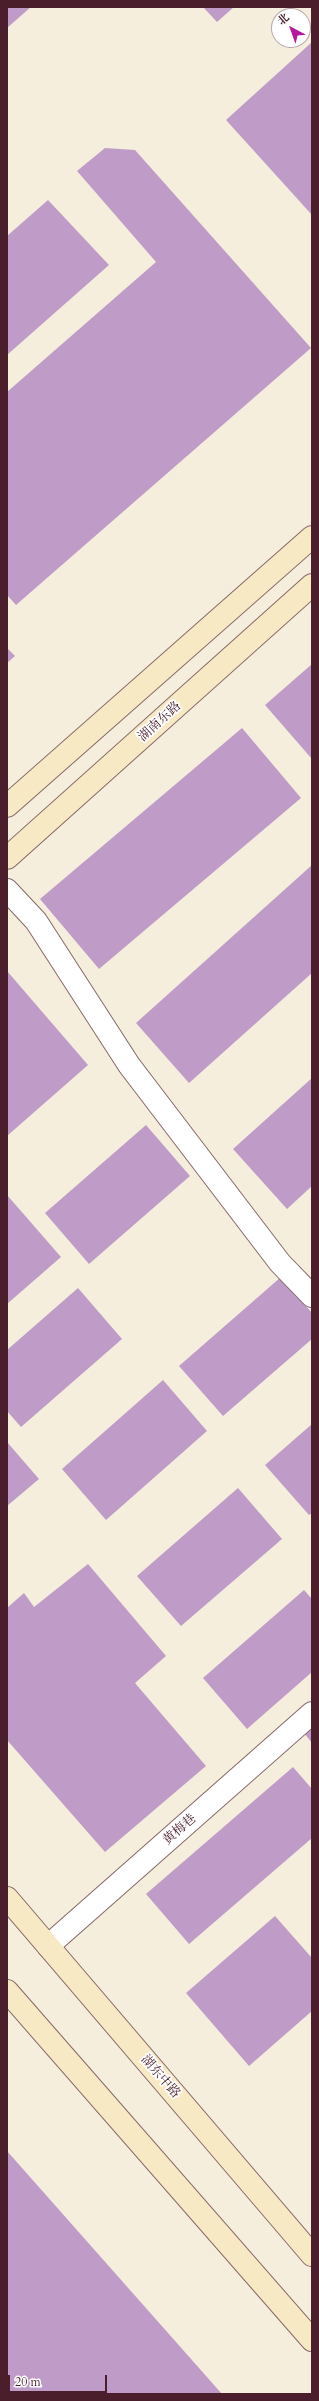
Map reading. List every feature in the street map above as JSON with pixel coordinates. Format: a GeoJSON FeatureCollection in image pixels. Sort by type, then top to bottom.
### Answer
{"type":"FeatureCollection","features":[{"type":"Feature","properties":{"kind":"main road"},"geometry":{"type":"LineString","coordinates":[[7,806],[312,537]]}},
{"type":"Feature","properties":{"kind":"main road","name":"湖南东路"},"geometry":{"type":"LineString","coordinates":[[7,858],[312,585]]}},
{"type":"Feature","properties":{"kind":"main road","name":"湖东中路"},"geometry":{"type":"LineString","coordinates":[[7,1898],[312,2255]]}},
{"type":"Feature","properties":{"kind":"main road"},"geometry":{"type":"LineString","coordinates":[[7,1991],[312,2340]]}},
{"type":"Feature","properties":{"kind":"street"},"geometry":{"type":"LineString","coordinates":[[7,890],[36,921],[129,1065],[280,1263],[312,1296]]}},
{"type":"Feature","properties":{"kind":"street","name":"黄梅巷"},"geometry":{"type":"LineString","coordinates":[[48,1946],[312,1713]]}},
{"type":"Feature","properties":{"kind":"building"},"geometry":{"type":"Polygon","coordinates":[[[7,7],[31,7],[7,28],[7,7]]]}},
{"type":"Feature","properties":{"kind":"building"},"geometry":{"type":"Polygon","coordinates":[[[203,7],[234,7],[217,22],[203,7]]]}},
{"type":"Feature","properties":{"kind":"building"},"geometry":{"type":"Polygon","coordinates":[[[312,42],[312,215],[226,120],[305,48],[311,48],[312,42]]]}},
{"type":"Feature","properties":{"kind":"building"},"geometry":{"type":"Polygon","coordinates":[[[105,148],[135,150],[311,348],[16,605],[7,595],[7,392],[156,262],[77,171],[105,148]]]}},
{"type":"Feature","properties":{"kind":"building"},"geometry":{"type":"Polygon","coordinates":[[[48,200],[109,265],[7,355],[7,236],[48,200]]]}},
{"type":"Feature","properties":{"kind":"building"},"geometry":{"type":"Polygon","coordinates":[[[7,648],[15,656],[7,663],[7,648]]]}},
{"type":"Feature","properties":{"kind":"building"},"geometry":{"type":"Polygon","coordinates":[[[312,664],[312,759],[265,705],[312,664]]]}},
{"type":"Feature","properties":{"kind":"building"},"geometry":{"type":"Polygon","coordinates":[[[242,728],[301,798],[99,969],[40,899],[242,728]]]}},
{"type":"Feature","properties":{"kind":"building"},"geometry":{"type":"Polygon","coordinates":[[[312,865],[312,973],[189,1083],[136,1023],[312,865]]]}},
{"type":"Feature","properties":{"kind":"building"},"geometry":{"type":"Polygon","coordinates":[[[7,971],[88,1065],[7,1136],[7,971]]]}},
{"type":"Feature","properties":{"kind":"building"},"geometry":{"type":"Polygon","coordinates":[[[312,1078],[312,1186],[287,1209],[233,1149],[312,1078]]]}},
{"type":"Feature","properties":{"kind":"building"},"geometry":{"type":"Polygon","coordinates":[[[146,1125],[190,1176],[89,1264],[45,1213],[146,1125]]]}},
{"type":"Feature","properties":{"kind":"building"},"geometry":{"type":"Polygon","coordinates":[[[7,1195],[61,1257],[7,1304],[7,1195]]]}},
{"type":"Feature","properties":{"kind":"building"},"geometry":{"type":"Polygon","coordinates":[[[281,1277],[312,1313],[312,1339],[223,1416],[179,1366],[281,1277]]]}},
{"type":"Feature","properties":{"kind":"building"},"geometry":{"type":"Polygon","coordinates":[[[78,1288],[122,1339],[21,1427],[7,1411],[7,1350],[78,1288]]]}},
{"type":"Feature","properties":{"kind":"building"},"geometry":{"type":"Polygon","coordinates":[[[163,1380],[207,1431],[106,1520],[62,1469],[163,1380]]]}},
{"type":"Feature","properties":{"kind":"building"},"geometry":{"type":"Polygon","coordinates":[[[312,1424],[312,1513],[309,1515],[265,1465],[312,1424]]]}},
{"type":"Feature","properties":{"kind":"building"},"geometry":{"type":"Polygon","coordinates":[[[7,1442],[39,1479],[7,1506],[7,1442]]]}},
{"type":"Feature","properties":{"kind":"building"},"geometry":{"type":"Polygon","coordinates":[[[238,1488],[282,1539],[181,1626],[137,1576],[238,1488]]]}},
{"type":"Feature","properties":{"kind":"building"},"geometry":{"type":"Polygon","coordinates":[[[88,1564],[166,1656],[135,1683],[206,1766],[105,1852],[7,1740],[7,1608],[24,1593],[34,1607],[88,1564]]]}},
{"type":"Feature","properties":{"kind":"building"},"geometry":{"type":"Polygon","coordinates":[[[304,1590],[312,1599],[312,1672],[247,1729],[203,1678],[304,1590]]]}},
{"type":"Feature","properties":{"kind":"building"},"geometry":{"type":"Polygon","coordinates":[[[312,1726],[312,1743],[304,1733],[312,1726]]]}},
{"type":"Feature","properties":{"kind":"building"},"geometry":{"type":"Polygon","coordinates":[[[293,1767],[312,1789],[312,1838],[189,1944],[146,1894],[293,1767]]]}},
{"type":"Feature","properties":{"kind":"building"},"geometry":{"type":"Polygon","coordinates":[[[275,1916],[312,1958],[312,2011],[249,2066],[186,1993],[275,1916]]]}},
{"type":"Feature","properties":{"kind":"building"},"geometry":{"type":"Polygon","coordinates":[[[7,2151],[222,2394],[7,2394],[7,2151]]]}}]}
